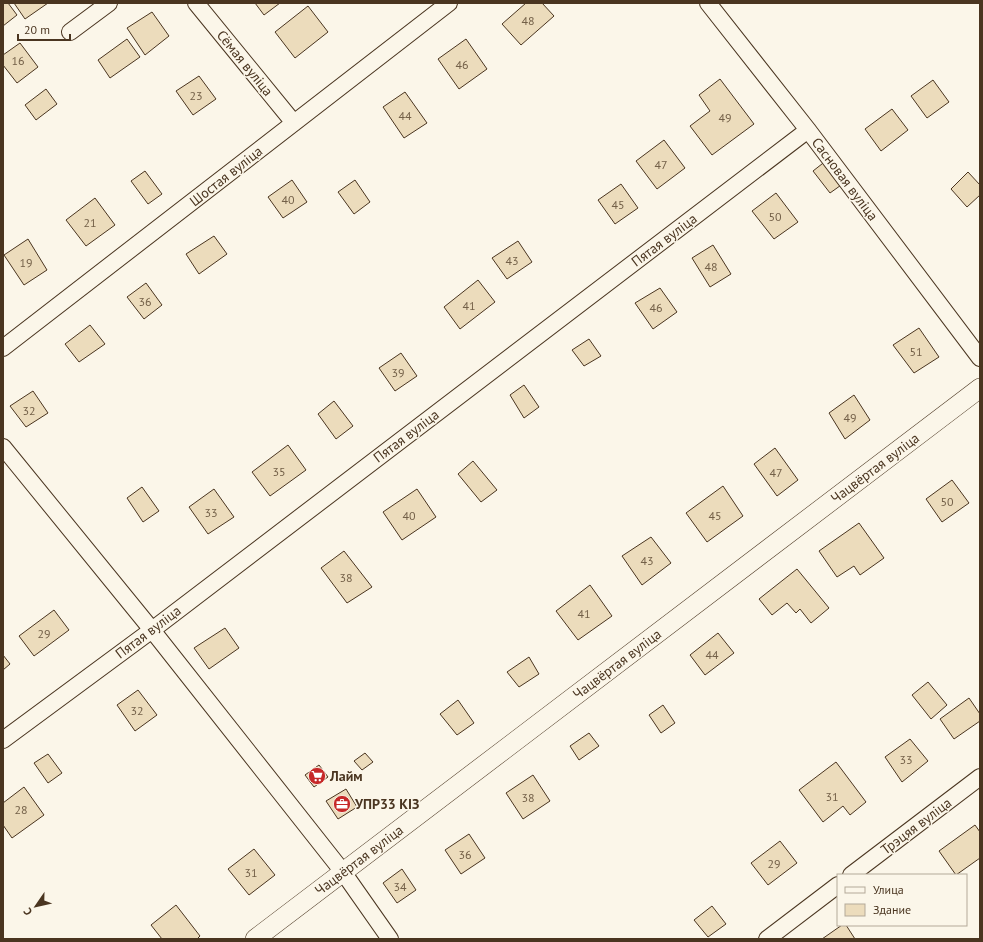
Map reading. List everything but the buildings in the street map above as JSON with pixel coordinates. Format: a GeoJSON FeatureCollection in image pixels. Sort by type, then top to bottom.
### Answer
{"type":"FeatureCollection","features":[{"type":"Feature","properties":{"kind":"street"},"geometry":{"type":"LineString","coordinates":[[70,32],[109,3]]}},
{"type":"Feature","properties":{"kind":"street","name":"Сёмая вуліца"},"geometry":{"type":"LineString","coordinates":[[196,3],[294,123]]}},
{"type":"Feature","properties":{"kind":"street","name":"Шостая вуліца"},"geometry":{"type":"LineString","coordinates":[[3,348],[448,3]]}},
{"type":"Feature","properties":{"kind":"street","name":"Сасновая вуліца"},"geometry":{"type":"LineString","coordinates":[[708,3],[808,130],[980,358]]}},
{"type":"Feature","properties":{"kind":"street","name":"Пятая вуліца"},"geometry":{"type":"LineString","coordinates":[[3,740],[152,630],[808,130]]}},
{"type":"Feature","properties":{"kind":"street","name":"Чацвёртая вуліца"},"geometry":{"type":"LineString","coordinates":[[255,939],[980,388]]}},
{"type":"Feature","properties":{"kind":"street"},"geometry":{"type":"LineString","coordinates":[[3,447],[152,630],[343,872],[390,939]]}},
{"type":"Feature","properties":{"kind":"street","name":"Трэцяя вуліца"},"geometry":{"type":"LineString","coordinates":[[852,874],[980,777]]}},
{"type":"Feature","properties":{"kind":"street"},"geometry":{"type":"LineString","coordinates":[[767,939],[837,886]]}},
{"type":"Feature","properties":{"kind":"place","name":"Лайм"},"geometry":{"type":"Point","coordinates":[317,776]}},
{"type":"Feature","properties":{"kind":"place","name":"УПР33 КІЗ"},"geometry":{"type":"Point","coordinates":[342,804]}}]}
